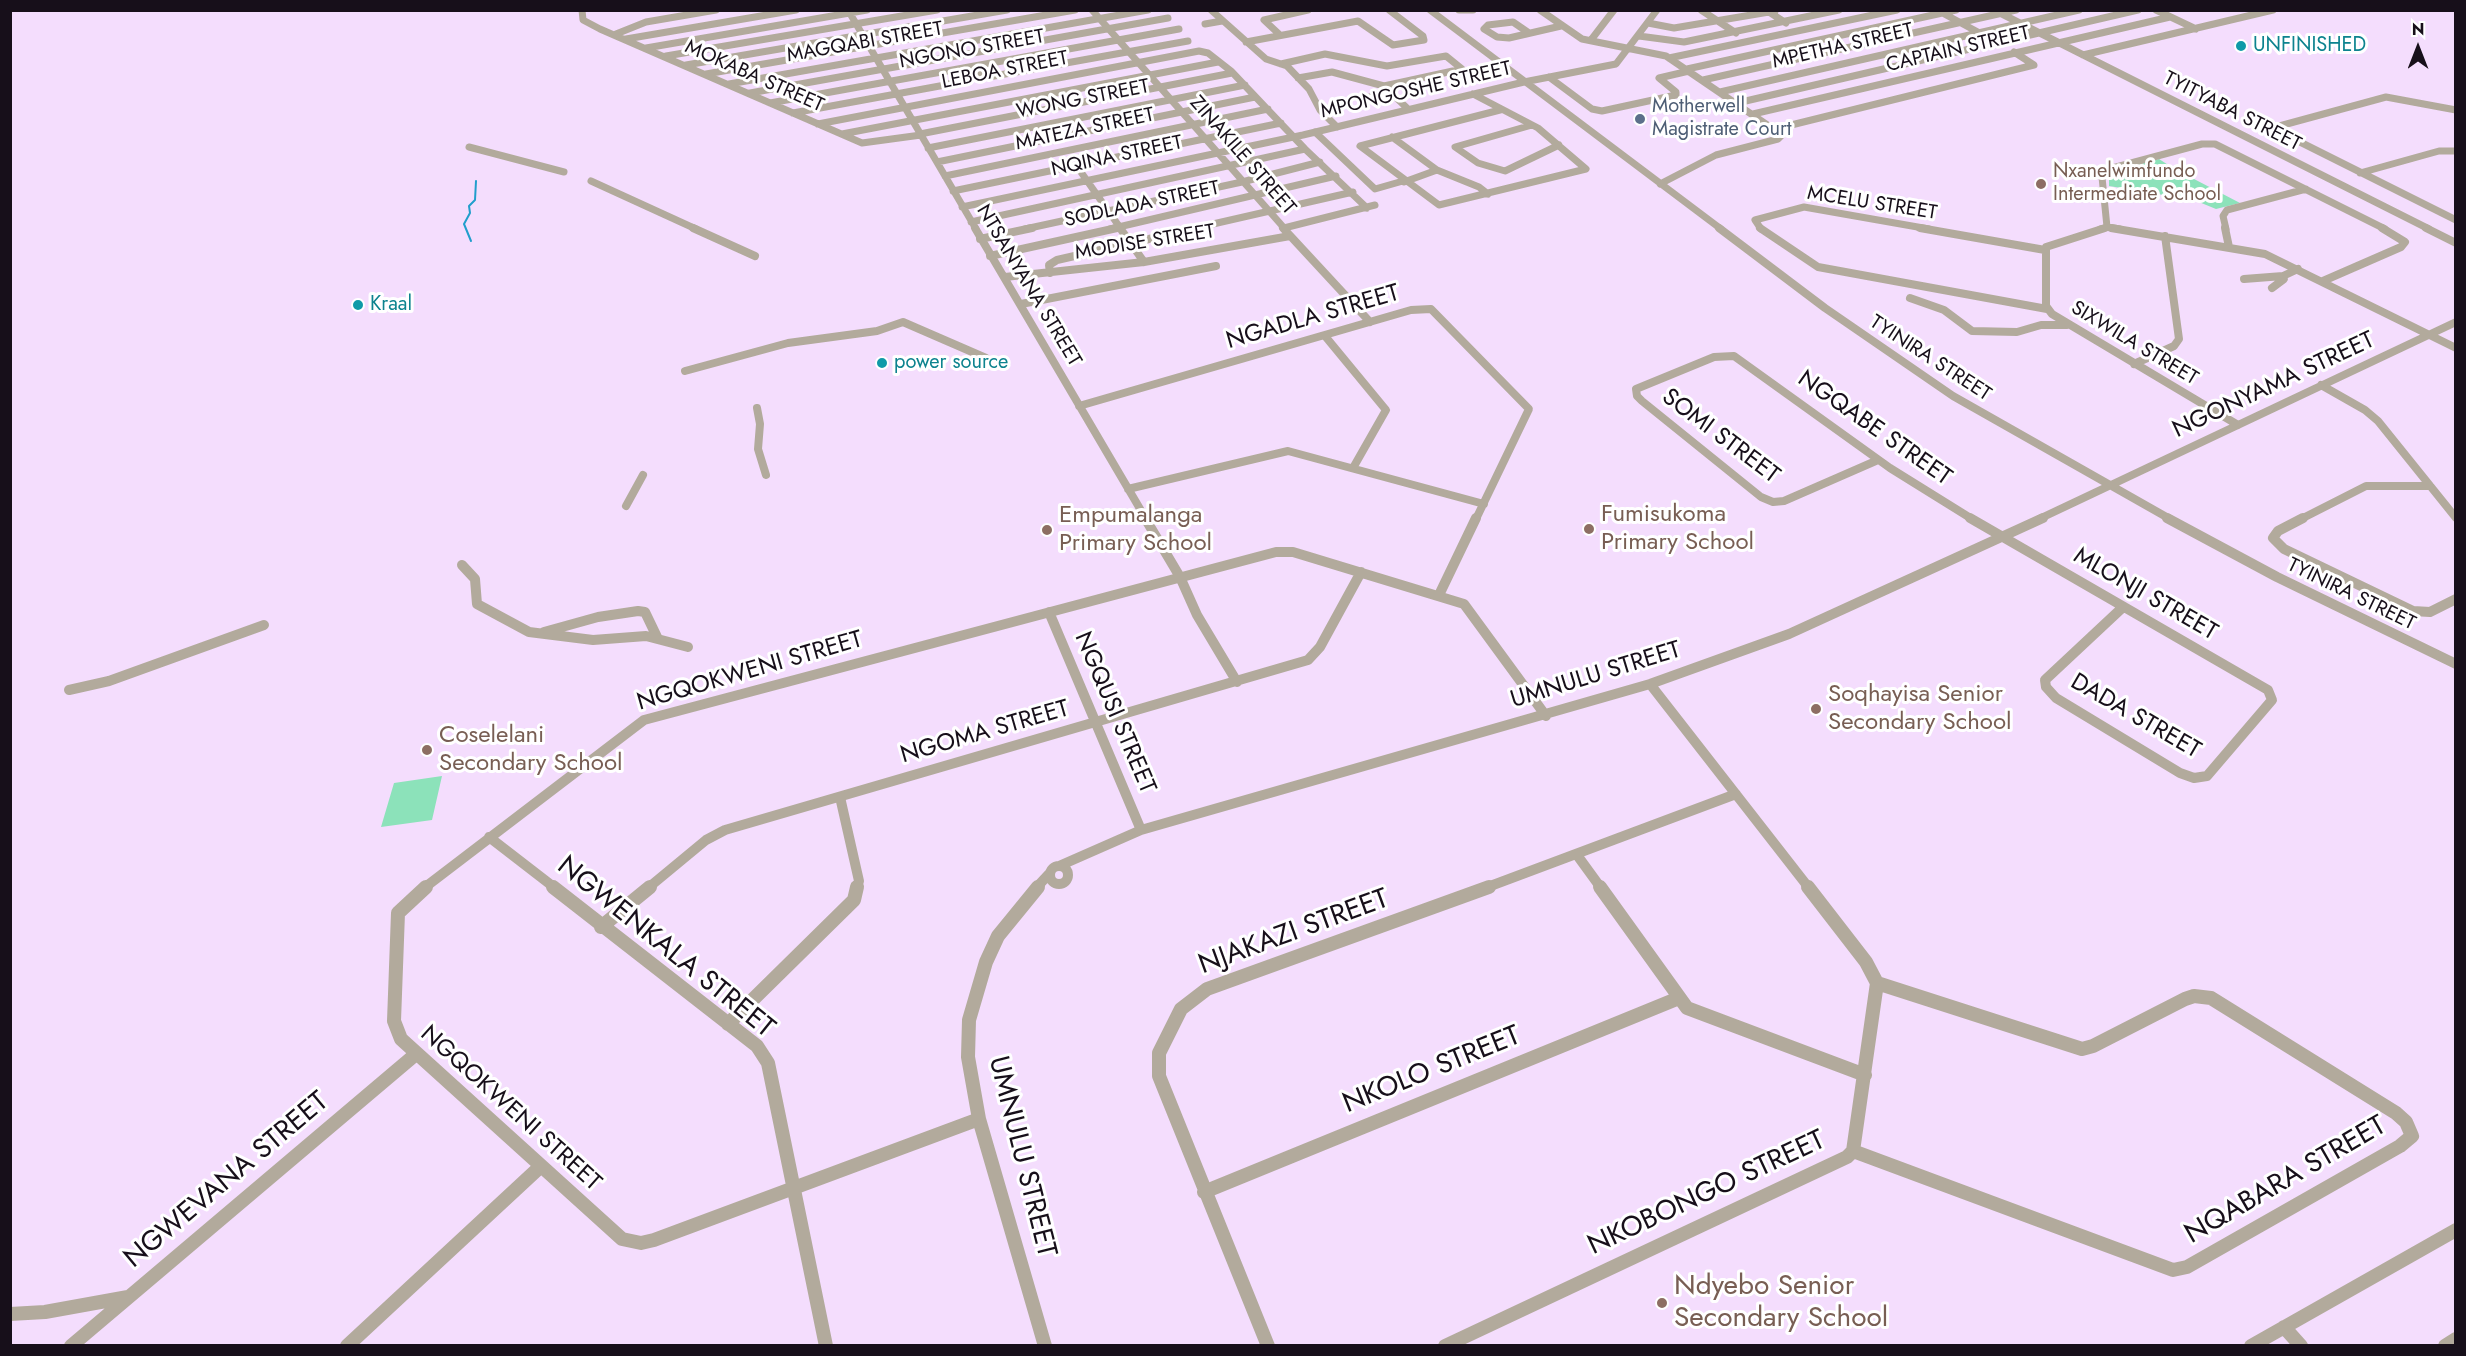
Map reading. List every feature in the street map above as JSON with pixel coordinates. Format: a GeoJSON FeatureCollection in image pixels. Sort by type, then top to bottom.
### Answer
{"type":"FeatureCollection","features":[{"type":"Feature","properties":{"kind":"street"},"geometry":{"type":"LineString","coordinates":[[616,34],[646,22],[716,10]]}},
{"type":"Feature","properties":{"kind":"street"},"geometry":{"type":"LineString","coordinates":[[626,39],[752,14],[796,10]]}},
{"type":"Feature","properties":{"kind":"street"},"geometry":{"type":"LineString","coordinates":[[646,48],[867,10]]}},
{"type":"Feature","properties":{"kind":"street"},"geometry":{"type":"LineString","coordinates":[[666,56],[937,10]]}},
{"type":"Feature","properties":{"kind":"street"},"geometry":{"type":"LineString","coordinates":[[686,65],[862,35],[968,14],[1007,10]]}},
{"type":"Feature","properties":{"kind":"street"},"geometry":{"type":"LineString","coordinates":[[706,75],[1075,10]]}},
{"type":"Feature","properties":{"kind":"street","name":"ZINAKILE STREET"},"geometry":{"type":"LineString","coordinates":[[1092,10],[1255,197],[1370,322]]}},
{"type":"Feature","properties":{"kind":"street","name":"MAGQABI STREET"},"geometry":{"type":"LineString","coordinates":[[729,84],[1148,10]]}},
{"type":"Feature","properties":{"kind":"street"},"geometry":{"type":"LineString","coordinates":[[1211,10],[1266,59],[1281,64],[1298,78],[1311,92],[1320,110],[1337,127]]}},
{"type":"Feature","properties":{"kind":"street"},"geometry":{"type":"LineString","coordinates":[[1280,35],[1264,20],[1308,10]]}},
{"type":"Feature","properties":{"kind":"street"},"geometry":{"type":"LineString","coordinates":[[1246,42],[1358,21],[1393,45],[1424,40],[1389,10]]}},
{"type":"Feature","properties":{"kind":"street","name":"TYINIRA STREET"},"geometry":{"type":"LineString","coordinates":[[1430,10],[1891,355],[2032,444],[2109,487],[2277,577],[2456,664]]}},
{"type":"Feature","properties":{"kind":"street"},"geometry":{"type":"LineString","coordinates":[[1459,10],[1473,10]]}},
{"type":"Feature","properties":{"kind":"street"},"geometry":{"type":"LineString","coordinates":[[1539,10],[1579,37],[1669,58],[1782,135],[1780,138],[1730,149],[1660,184]]}},
{"type":"Feature","properties":{"kind":"street"},"geometry":{"type":"LineString","coordinates":[[1591,40],[1614,10]]}},
{"type":"Feature","properties":{"kind":"street","name":"MPONGOSHE STREET"},"geometry":{"type":"LineString","coordinates":[[1315,132],[1524,82],[1616,64],[1657,10]]}},
{"type":"Feature","properties":{"kind":"street"},"geometry":{"type":"LineString","coordinates":[[1701,10],[1841,99]]}},
{"type":"Feature","properties":{"kind":"street"},"geometry":{"type":"LineString","coordinates":[[1648,23],[1670,28],[1778,10]]}},
{"type":"Feature","properties":{"kind":"street"},"geometry":{"type":"LineString","coordinates":[[1669,58],[1897,10]]}},
{"type":"Feature","properties":{"kind":"street"},"geometry":{"type":"LineString","coordinates":[[1549,77],[1592,109],[1602,111],[1676,95],[1676,92],[1659,78],[1956,10]]}},
{"type":"Feature","properties":{"kind":"street"},"geometry":{"type":"LineString","coordinates":[[1703,80],[1961,23],[1998,12],[2016,10]]}},
{"type":"Feature","properties":{"kind":"street","name":"MPETHA STREET"},"geometry":{"type":"LineString","coordinates":[[1720,92],[2079,10]]}},
{"type":"Feature","properties":{"kind":"street"},"geometry":{"type":"LineString","coordinates":[[1737,103],[2138,10]]}},
{"type":"Feature","properties":{"kind":"street"},"geometry":{"type":"LineString","coordinates":[[2156,10],[2196,29]]}},
{"type":"Feature","properties":{"kind":"street"},"geometry":{"type":"LineString","coordinates":[[2083,55],[2273,10]]}},
{"type":"Feature","properties":{"kind":"street"},"geometry":{"type":"LineString","coordinates":[[1639,36],[1678,43],[1834,11],[1944,76]]}},
{"type":"Feature","properties":{"kind":"street","name":"NTSANYANA STREET"},"geometry":{"type":"LineString","coordinates":[[849,12],[1180,578],[1197,615],[1237,682]]}},
{"type":"Feature","properties":{"kind":"street"},"geometry":{"type":"LineString","coordinates":[[1768,12],[1887,83]]}},
{"type":"Feature","properties":{"kind":"street"},"geometry":{"type":"LineString","coordinates":[[1775,129],[1954,82],[2034,65],[1940,12]]}},
{"type":"Feature","properties":{"kind":"street","name":"TYITYABA STREET"},"geometry":{"type":"LineString","coordinates":[[1998,12],[2456,243]]}},
{"type":"Feature","properties":{"kind":"street"},"geometry":{"type":"LineString","coordinates":[[2064,12],[2128,45]]}},
{"type":"Feature","properties":{"kind":"street","name":"MOKABA STREET"},"geometry":{"type":"LineString","coordinates":[[582,13],[586,22],[867,144],[1232,73]]}},
{"type":"Feature","properties":{"kind":"street"},"geometry":{"type":"LineString","coordinates":[[752,14],[763,39]]}},
{"type":"Feature","properties":{"kind":"street"},"geometry":{"type":"LineString","coordinates":[[968,14],[1003,61]]}},
{"type":"Feature","properties":{"kind":"street","name":"CAPTAIN STREET"},"geometry":{"type":"LineString","coordinates":[[1753,114],[2170,17]]}},
{"type":"Feature","properties":{"kind":"street"},"geometry":{"type":"LineString","coordinates":[[750,93],[1168,18]]}},
{"type":"Feature","properties":{"kind":"street"},"geometry":{"type":"LineString","coordinates":[[1205,24],[1222,21]]}},
{"type":"Feature","properties":{"kind":"street"},"geometry":{"type":"LineString","coordinates":[[1529,33],[1513,22],[1488,25],[1484,29],[1492,36],[1502,38],[1529,33],[1561,26]]}},
{"type":"Feature","properties":{"kind":"street","name":"NGONO STREET"},"geometry":{"type":"LineString","coordinates":[[770,103],[1179,29]]}},
{"type":"Feature","properties":{"kind":"street"},"geometry":{"type":"LineString","coordinates":[[793,113],[982,76],[1188,40]]}},
{"type":"Feature","properties":{"kind":"street","name":"LEBOA STREET"},"geometry":{"type":"LineString","coordinates":[[818,124],[1199,51],[1208,53],[1218,62]]}},
{"type":"Feature","properties":{"kind":"street"},"geometry":{"type":"LineString","coordinates":[[1281,64],[1328,54],[1387,66],[1446,56],[1462,68],[1457,72],[1384,86],[1332,72],[1298,78]]}},
{"type":"Feature","properties":{"kind":"street"},"geometry":{"type":"LineString","coordinates":[[842,134],[1218,62],[1245,85],[1305,149],[1371,206],[1284,228]]}},
{"type":"Feature","properties":{"kind":"street"},"geometry":{"type":"LineString","coordinates":[[974,66],[1047,171]]}},
{"type":"Feature","properties":{"kind":"street","name":"WONG STREET"},"geometry":{"type":"LineString","coordinates":[[928,148],[1245,85]]}},
{"type":"Feature","properties":{"kind":"street"},"geometry":{"type":"LineString","coordinates":[[1384,86],[1408,110]]}},
{"type":"Feature","properties":{"kind":"street"},"geometry":{"type":"LineString","coordinates":[[1360,99],[1390,93]]}},
{"type":"Feature","properties":{"kind":"street"},"geometry":{"type":"LineString","coordinates":[[1473,94],[1532,125],[1587,169],[1439,206],[1360,148],[1366,143],[1500,110]]}},
{"type":"Feature","properties":{"kind":"street"},"geometry":{"type":"LineString","coordinates":[[937,162],[1255,97]]}},
{"type":"Feature","properties":{"kind":"street"},"geometry":{"type":"LineString","coordinates":[[2456,110],[2386,97],[2272,128],[2456,220]]}},
{"type":"Feature","properties":{"kind":"street"},"geometry":{"type":"LineString","coordinates":[[1848,104],[1856,108]]}},
{"type":"Feature","properties":{"kind":"street","name":"MATEZA STREET"},"geometry":{"type":"LineString","coordinates":[[945,176],[1268,109]]}},
{"type":"Feature","properties":{"kind":"street"},"geometry":{"type":"LineString","coordinates":[[953,191],[1281,123]]}},
{"type":"Feature","properties":{"kind":"street"},"geometry":{"type":"LineString","coordinates":[[1532,125],[1455,147],[1479,163],[1505,171],[1559,145]]}},
{"type":"Feature","properties":{"kind":"street"},"geometry":{"type":"LineString","coordinates":[[1315,132],[1375,189],[1437,170]]}},
{"type":"Feature","properties":{"kind":"street","name":"NQINA STREET"},"geometry":{"type":"LineString","coordinates":[[962,207],[1315,132]]}},
{"type":"Feature","properties":{"kind":"street"},"geometry":{"type":"LineString","coordinates":[[1392,137],[1437,170],[1479,187],[1488,194]]}},
{"type":"Feature","properties":{"kind":"street"},"geometry":{"type":"LineString","coordinates":[[2107,227],[2102,177],[2105,170],[2202,144],[2215,144],[2228,148],[2405,242],[2401,248],[2323,281]]}},
{"type":"Feature","properties":{"kind":"street"},"geometry":{"type":"LineString","coordinates":[[469,147],[564,172]]}},
{"type":"Feature","properties":{"kind":"street"},"geometry":{"type":"LineString","coordinates":[[971,222],[1305,149]]}},
{"type":"Feature","properties":{"kind":"street"},"geometry":{"type":"LineString","coordinates":[[2360,174],[2442,150],[2456,151]]}},
{"type":"Feature","properties":{"kind":"street"},"geometry":{"type":"LineString","coordinates":[[980,239],[1242,182],[1320,162]]}},
{"type":"Feature","properties":{"kind":"street"},"geometry":{"type":"LineString","coordinates":[[1076,165],[1144,262]]}},
{"type":"Feature","properties":{"kind":"street","name":"SODLADA STREET"},"geometry":{"type":"LineString","coordinates":[[990,256],[1255,197],[1336,176]]}},
{"type":"Feature","properties":{"kind":"street"},"geometry":{"type":"LineString","coordinates":[[591,181],[755,256]]}},
{"type":"Feature","properties":{"kind":"street"},"geometry":{"type":"LineString","coordinates":[[2229,247],[2223,216],[2228,210],[2306,189]]}},
{"type":"Feature","properties":{"kind":"street"},"geometry":{"type":"LineString","coordinates":[[1050,273],[1049,265],[1057,260],[1353,192]]}},
{"type":"Feature","properties":{"kind":"street","name":"MCELU STREET"},"geometry":{"type":"LineString","coordinates":[[2044,250],[1804,207],[1755,220],[1761,229],[1818,267],[2047,309]]}},
{"type":"Feature","properties":{"kind":"street"},"geometry":{"type":"LineString","coordinates":[[2044,250],[2061,241],[2107,227],[2265,254],[2456,348]]}},
{"type":"Feature","properties":{"kind":"street","name":"MODISE STREET"},"geometry":{"type":"LineString","coordinates":[[1005,277],[1144,262],[1290,236]]}},
{"type":"Feature","properties":{"kind":"street"},"geometry":{"type":"LineString","coordinates":[[2134,364],[2174,346],[2179,339],[2165,236]]}},
{"type":"Feature","properties":{"kind":"street","name":"SIXWILA STREET"},"geometry":{"type":"LineString","coordinates":[[2044,250],[2047,309],[2068,325],[2238,425]]}},
{"type":"Feature","properties":{"kind":"street"},"geometry":{"type":"LineString","coordinates":[[1021,304],[1216,266]]}},
{"type":"Feature","properties":{"kind":"street"},"geometry":{"type":"LineString","coordinates":[[2243,276],[2283,276],[2298,269]]}},
{"type":"Feature","properties":{"kind":"street"},"geometry":{"type":"LineString","coordinates":[[2272,288],[2284,279],[2283,276]]}},
{"type":"Feature","properties":{"kind":"street"},"geometry":{"type":"LineString","coordinates":[[1910,298],[1944,310],[1972,331],[2017,332],[2041,325],[2068,325]]}},
{"type":"Feature","properties":{"kind":"street","name":"NGADLA STREET"},"geometry":{"type":"LineString","coordinates":[[1079,406],[1417,308],[1431,309],[1527,405],[1528,414],[1439,595]]}},
{"type":"Feature","properties":{"kind":"street"},"geometry":{"type":"LineString","coordinates":[[685,371],[788,343],[855,332],[877,331],[903,322],[986,358]]}},
{"type":"Feature","properties":{"kind":"street","name":"NGONYAMA STREET"},"geometry":{"type":"LineString","coordinates":[[2109,487],[2456,322]]}},
{"type":"Feature","properties":{"kind":"street"},"geometry":{"type":"LineString","coordinates":[[1325,336],[1381,400],[1386,410],[1353,468]]}},
{"type":"Feature","properties":{"kind":"street","name":"NGQABE STREET"},"geometry":{"type":"LineString","coordinates":[[1725,355],[1739,359],[1878,460],[2002,538]]}},
{"type":"Feature","properties":{"kind":"street","name":"SOMI STREET"},"geometry":{"type":"LineString","coordinates":[[1725,355],[1638,387],[1637,396],[1761,497],[1773,502],[1791,498],[1878,460]]}},
{"type":"Feature","properties":{"kind":"street"},"geometry":{"type":"LineString","coordinates":[[2321,385],[2373,416],[2456,518]]}},
{"type":"Feature","properties":{"kind":"street"},"geometry":{"type":"LineString","coordinates":[[757,408],[760,424],[758,449],[766,475]]}},
{"type":"Feature","properties":{"kind":"street"},"geometry":{"type":"LineString","coordinates":[[1128,489],[1281,452],[1298,453],[1484,504]]}},
{"type":"Feature","properties":{"kind":"street"},"geometry":{"type":"LineString","coordinates":[[626,506],[643,475]]}},
{"type":"Feature","properties":{"kind":"street"},"geometry":{"type":"LineString","coordinates":[[2430,486],[2366,486],[2278,531],[2273,538],[2284,549],[2414,611],[2430,612],[2456,599]]}},
{"type":"Feature","properties":{"kind":"street","name":"UMNULU STREET"},"geometry":{"type":"LineString","coordinates":[[1045,1346],[979,1119],[968,1057],[969,1020],[976,990],[998,936],[1014,913],[1038,889],[1078,859],[1141,830],[1546,716],[1650,684],[1789,634],[1851,608],[2109,487]]}},
{"type":"Feature","properties":{"kind":"street","name":"MLONJI STREET"},"geometry":{"type":"LineString","coordinates":[[2002,538],[2268,690]]}},
{"type":"Feature","properties":{"kind":"street","name":"NGQOKWENI STREET"},"geometry":{"type":"LineString","coordinates":[[979,1119],[641,1243],[622,1239],[416,1054],[395,1031],[399,913],[407,902],[489,837],[644,720],[1049,612],[1286,552],[1439,595],[1467,606],[1546,716]]}},
{"type":"Feature","properties":{"kind":"street"},"geometry":{"type":"LineString","coordinates":[[462,565],[475,579],[477,603],[529,632],[593,640],[646,636],[688,647]]}},
{"type":"Feature","properties":{"kind":"street","name":"NGOMA STREET"},"geometry":{"type":"LineString","coordinates":[[602,927],[713,835],[1300,664],[1313,656],[1361,572]]}},
{"type":"Feature","properties":{"kind":"street","name":"DADA STREET"},"geometry":{"type":"LineString","coordinates":[[2122,608],[2044,680],[2046,687],[2056,698],[2180,773],[2194,778],[2207,776],[2272,700],[2268,690]]}},
{"type":"Feature","properties":{"kind":"street"},"geometry":{"type":"LineString","coordinates":[[538,634],[598,617],[638,610],[645,612],[657,638]]}},
{"type":"Feature","properties":{"kind":"street","name":"NGQUSI STREET"},"geometry":{"type":"LineString","coordinates":[[1049,612],[1141,830]]}},
{"type":"Feature","properties":{"kind":"street"},"geometry":{"type":"LineString","coordinates":[[69,690],[90,687],[264,625]]}},
{"type":"Feature","properties":{"kind":"street"},"geometry":{"type":"LineString","coordinates":[[1650,684],[1855,947],[1877,983]]}},
{"type":"Feature","properties":{"kind":"street","name":"NJAKAZI STREET"},"geometry":{"type":"LineString","coordinates":[[1268,1346],[1204,1192],[1157,1066],[1163,1043],[1188,1001],[1207,989],[1577,855],[1736,794]]}},
{"type":"Feature","properties":{"kind":"street"},"geometry":{"type":"LineString","coordinates":[[728,1024],[854,900],[859,881],[840,797]]}},
{"type":"Feature","properties":{"kind":"street","name":"NGWENKALA STREET"},"geometry":{"type":"LineString","coordinates":[[489,837],[757,1046],[768,1063],[794,1186]]}},
{"type":"Feature","properties":{"kind":"street"},"geometry":{"type":"LineString","coordinates":[[1577,855],[1679,998],[1692,1012],[1865,1075]]}},
{"type":"Feature","properties":{"kind":"street","name":"NKOBONGO STREET"},"geometry":{"type":"LineString","coordinates":[[1445,1346],[1847,1157],[1853,1151],[1877,983]]}},
{"type":"Feature","properties":{"kind":"street","name":"NQABARA STREET"},"geometry":{"type":"LineString","coordinates":[[1853,1151],[2173,1270],[2187,1267],[2400,1146],[2412,1136],[2406,1122],[2396,1113],[2211,998],[2194,996],[2185,999],[2093,1046],[2082,1049],[2066,1046],[1877,983]]}},
{"type":"Feature","properties":{"kind":"street","name":"NKOLO STREET"},"geometry":{"type":"LineString","coordinates":[[1204,1192],[1679,998]]}},
{"type":"Feature","properties":{"kind":"street","name":"NGWEVANA STREET"},"geometry":{"type":"LineString","coordinates":[[71,1346],[416,1054]]}},
{"type":"Feature","properties":{"kind":"street"},"geometry":{"type":"LineString","coordinates":[[347,1346],[541,1166]]}},
{"type":"Feature","properties":{"kind":"street"},"geometry":{"type":"LineString","coordinates":[[794,1186],[826,1346]]}},
{"type":"Feature","properties":{"kind":"street"},"geometry":{"type":"LineString","coordinates":[[2251,1346],[2456,1230]]}},
{"type":"Feature","properties":{"kind":"street"},"geometry":{"type":"LineString","coordinates":[[10,1314],[45,1312],[130,1296]]}},
{"type":"Feature","properties":{"kind":"street"},"geometry":{"type":"LineString","coordinates":[[2284,1328],[2301,1346]]}},
{"type":"Feature","properties":{"kind":"street"},"geometry":{"type":"LineString","coordinates":[[2445,1346],[2456,1339]]}},
{"type":"Feature","properties":{"kind":"green space"},"geometry":{"type":"Polygon","coordinates":[[[2159,159],[2240,203],[2216,209],[2194,200],[2109,186],[2109,174],[2112,172],[2159,159]]]}},
{"type":"Feature","properties":{"kind":"green space"},"geometry":{"type":"Polygon","coordinates":[[[442,776],[432,820],[381,827],[394,783],[442,776]]]}},
{"type":"Feature","properties":{"kind":"waterway"},"geometry":{"type":"LineString","coordinates":[[471,241],[464,224],[470,213],[469,206],[475,200],[476,181]]}},
{"type":"Feature","properties":{"kind":"place","name":"UNFINISHED"},"geometry":{"type":"Point","coordinates":[2241,46]}},
{"type":"Feature","properties":{"kind":"place","name":"Motherwell Magistrate Court"},"geometry":{"type":"Point","coordinates":[1640,119]}},
{"type":"Feature","properties":{"kind":"place","name":"Nxanelwimfundo Intermediate School"},"geometry":{"type":"Point","coordinates":[2041,184]}},
{"type":"Feature","properties":{"kind":"place","name":"Kraal"},"geometry":{"type":"Point","coordinates":[358,305]}},
{"type":"Feature","properties":{"kind":"place","name":"power source"},"geometry":{"type":"Point","coordinates":[882,363]}},
{"type":"Feature","properties":{"kind":"place","name":"Fumisukoma Primary School"},"geometry":{"type":"Point","coordinates":[1589,529]}},
{"type":"Feature","properties":{"kind":"place","name":"Empumalanga Primary School"},"geometry":{"type":"Point","coordinates":[1047,530]}},
{"type":"Feature","properties":{"kind":"place","name":"Soqhayisa Senior Secondary School"},"geometry":{"type":"Point","coordinates":[1816,709]}},
{"type":"Feature","properties":{"kind":"place","name":"Coselelani Secondary School"},"geometry":{"type":"Point","coordinates":[427,750]}},
{"type":"Feature","properties":{"kind":"place","name":"Ndyebo Senior Secondary School"},"geometry":{"type":"Point","coordinates":[1662,1303]}}]}
